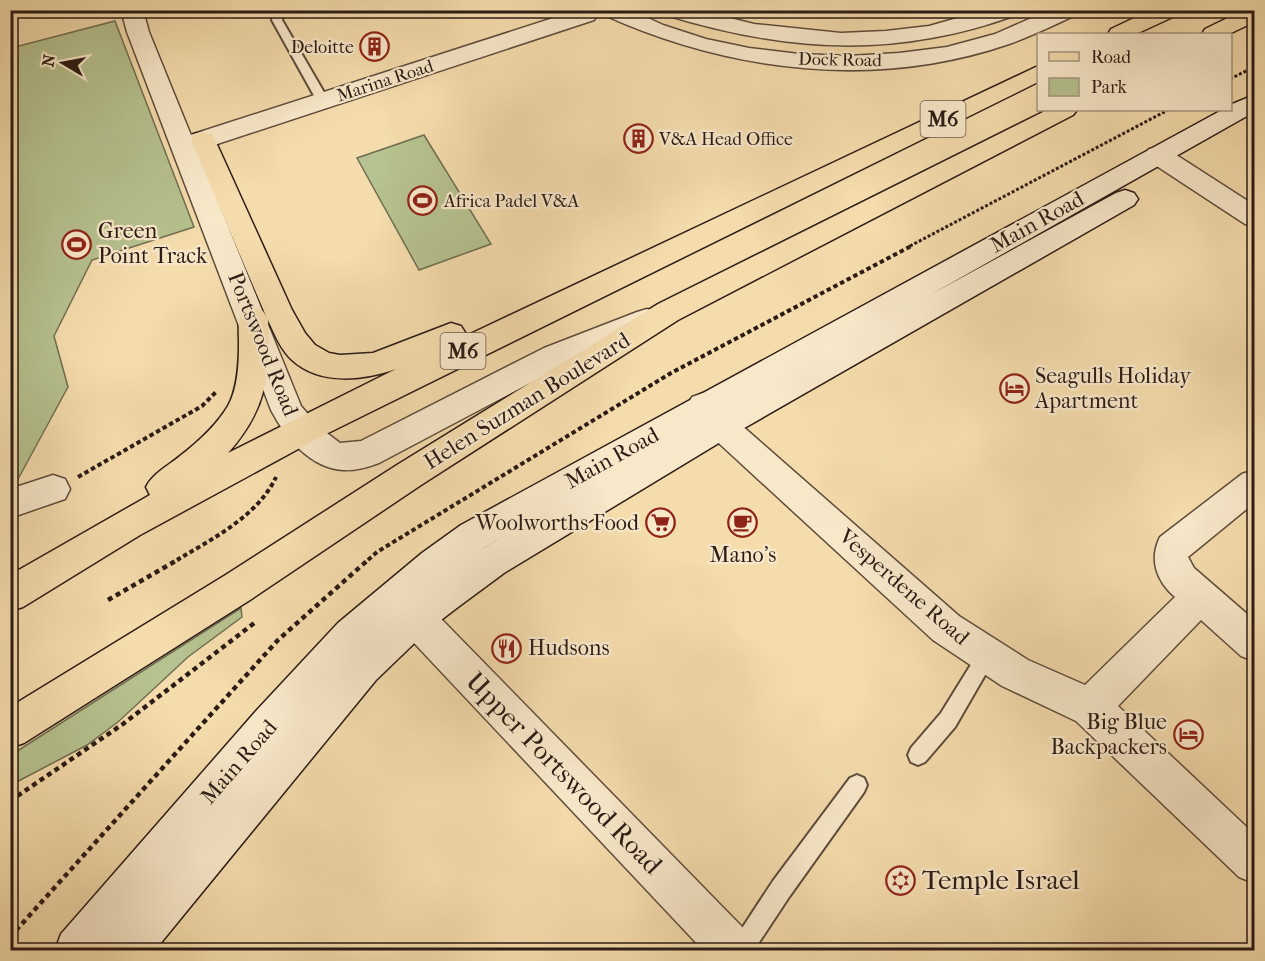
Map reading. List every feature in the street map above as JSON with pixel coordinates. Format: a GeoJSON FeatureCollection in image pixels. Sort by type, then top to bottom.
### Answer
{"type":"FeatureCollection","features":[{"type":"Feature","properties":{"kind":"main road"},"geometry":{"type":"LineString","coordinates":[[1121,33],[1169,10]]}},
{"type":"Feature","properties":{"kind":"main road"},"geometry":{"type":"LineString","coordinates":[[1215,33],[1254,14]]}},
{"type":"Feature","properties":{"kind":"main road","name":"M6"},"geometry":{"type":"LineString","coordinates":[[20,589],[106,537],[302,431],[1037,73]]}},
{"type":"Feature","properties":{"kind":"main road","name":"Helen Suzman Boulevard"},"geometry":{"type":"LineString","coordinates":[[10,729],[237,588],[409,475],[668,312],[1063,111]]}},
{"type":"Feature","properties":{"kind":"main road"},"geometry":{"type":"LineString","coordinates":[[194,143],[271,296],[301,349],[321,362],[346,368],[382,361],[574,281],[625,272]]}},
{"type":"Feature","properties":{"kind":"main road"},"geometry":{"type":"LineString","coordinates":[[20,589],[118,513],[182,474],[211,449],[240,414],[250,390],[254,355],[252,319]]}},
{"type":"Feature","properties":{"kind":"street","name":"Portswood Road"},"geometry":{"type":"LineString","coordinates":[[132,10],[138,32],[194,143]]}},
{"type":"Feature","properties":{"kind":"street","name":"Portswood Road"},"geometry":{"type":"LineString","coordinates":[[143,10],[194,143],[252,319],[287,410],[302,431],[336,456],[368,453],[555,356],[668,312]]}},
{"type":"Feature","properties":{"kind":"street","name":"Dock Road"},"geometry":{"type":"LineString","coordinates":[[612,10],[635,22],[714,48],[770,57],[848,63],[926,57],[992,42],[1018,34],[1068,10]]}},
{"type":"Feature","properties":{"kind":"street","name":"Dock Road"},"geometry":{"type":"LineString","coordinates":[[674,10],[717,23],[766,33],[833,39],[910,35],[959,26],[1008,10]]}},
{"type":"Feature","properties":{"kind":"street","name":"Marina Road"},"geometry":{"type":"LineString","coordinates":[[194,143],[586,15]]}},
{"type":"Feature","properties":{"kind":"street","name":"Main Road"},"geometry":{"type":"LineString","coordinates":[[1169,162],[1254,102]]}},
{"type":"Feature","properties":{"kind":"street","name":"Main Road"},"geometry":{"type":"LineString","coordinates":[[108,943],[363,667],[405,608],[492,562],[712,416],[1169,162],[1254,126]]}},
{"type":"Feature","properties":{"kind":"street"},"geometry":{"type":"LineString","coordinates":[[1169,162],[1254,217]]}},
{"type":"Feature","properties":{"kind":"street","name":"Vesperdene Road"},"geometry":{"type":"LineString","coordinates":[[712,416],[946,628],[1015,673],[1090,707],[1254,862]]}},
{"type":"Feature","properties":{"kind":"street"},"geometry":{"type":"LineString","coordinates":[[1254,484],[1172,548],[1170,558],[1172,568],[1181,580],[1254,643]]}},
{"type":"Feature","properties":{"kind":"street"},"geometry":{"type":"LineString","coordinates":[[10,504],[53,489]]}},
{"type":"Feature","properties":{"kind":"street"},"geometry":{"type":"LineString","coordinates":[[1090,707],[1200,597]]}},
{"type":"Feature","properties":{"kind":"street","name":"Upper Portswood Road"},"geometry":{"type":"LineString","coordinates":[[405,608],[734,951]]}},
{"type":"Feature","properties":{"kind":"lane"},"geometry":{"type":"LineString","coordinates":[[280,10],[277,20],[323,101]]}},
{"type":"Feature","properties":{"kind":"lane"},"geometry":{"type":"LineString","coordinates":[[918,756],[948,720],[987,656]]}},
{"type":"Feature","properties":{"kind":"lane"},"geometry":{"type":"LineString","coordinates":[[741,951],[781,889],[857,785]]}},
{"type":"Feature","properties":{"kind":"path"},"geometry":{"type":"LineString","coordinates":[[1232,78],[1254,67]]}},
{"type":"Feature","properties":{"kind":"path"},"geometry":{"type":"LineString","coordinates":[[53,489],[202,406],[221,387]]}},
{"type":"Feature","properties":{"kind":"path"},"geometry":{"type":"LineString","coordinates":[[108,600],[246,515],[268,494],[276,481],[276,473]]}},
{"type":"Feature","properties":{"kind":"path"},"geometry":{"type":"LineString","coordinates":[[10,801],[123,724],[257,621]]}},
{"type":"Feature","properties":{"kind":"green space","name":"Green Point Track"},"geometry":{"type":"Polygon","coordinates":[[[115,21],[194,227],[92,260],[54,336],[68,387],[17,481],[11,483],[11,48],[115,21]]]}},
{"type":"Feature","properties":{"kind":"green space","name":"Africa Padel V&A"},"geometry":{"type":"Polygon","coordinates":[[[424,135],[491,244],[419,270],[357,158],[424,135]]]}},
{"type":"Feature","properties":{"kind":"green space"},"geometry":{"type":"Polygon","coordinates":[[[241,608],[242,617],[188,657],[118,722],[87,745],[11,785],[11,755],[241,608]]]}},
{"type":"Feature","properties":{"kind":"place","name":"Deloitte"},"geometry":{"type":"Point","coordinates":[375,47]}},
{"type":"Feature","properties":{"kind":"place","name":"V&A Head Office"},"geometry":{"type":"Point","coordinates":[638,139]}},
{"type":"Feature","properties":{"kind":"place","name":"Africa Padel V&A"},"geometry":{"type":"Point","coordinates":[423,201]}},
{"type":"Feature","properties":{"kind":"place","name":"Green Point Track"},"geometry":{"type":"Point","coordinates":[77,244]}},
{"type":"Feature","properties":{"kind":"place","name":"Seagulls Holiday Apartment"},"geometry":{"type":"Point","coordinates":[1014,389]}},
{"type":"Feature","properties":{"kind":"place","name":"Woolworths Food"},"geometry":{"type":"Point","coordinates":[660,523]}},
{"type":"Feature","properties":{"kind":"place","name":"Mano's"},"geometry":{"type":"Point","coordinates":[743,523]}},
{"type":"Feature","properties":{"kind":"place","name":"Hudsons"},"geometry":{"type":"Point","coordinates":[507,648]}},
{"type":"Feature","properties":{"kind":"place","name":"Big Blue Backpackers"},"geometry":{"type":"Point","coordinates":[1188,735]}},
{"type":"Feature","properties":{"kind":"place","name":"Temple Israel"},"geometry":{"type":"Point","coordinates":[901,880]}}]}
